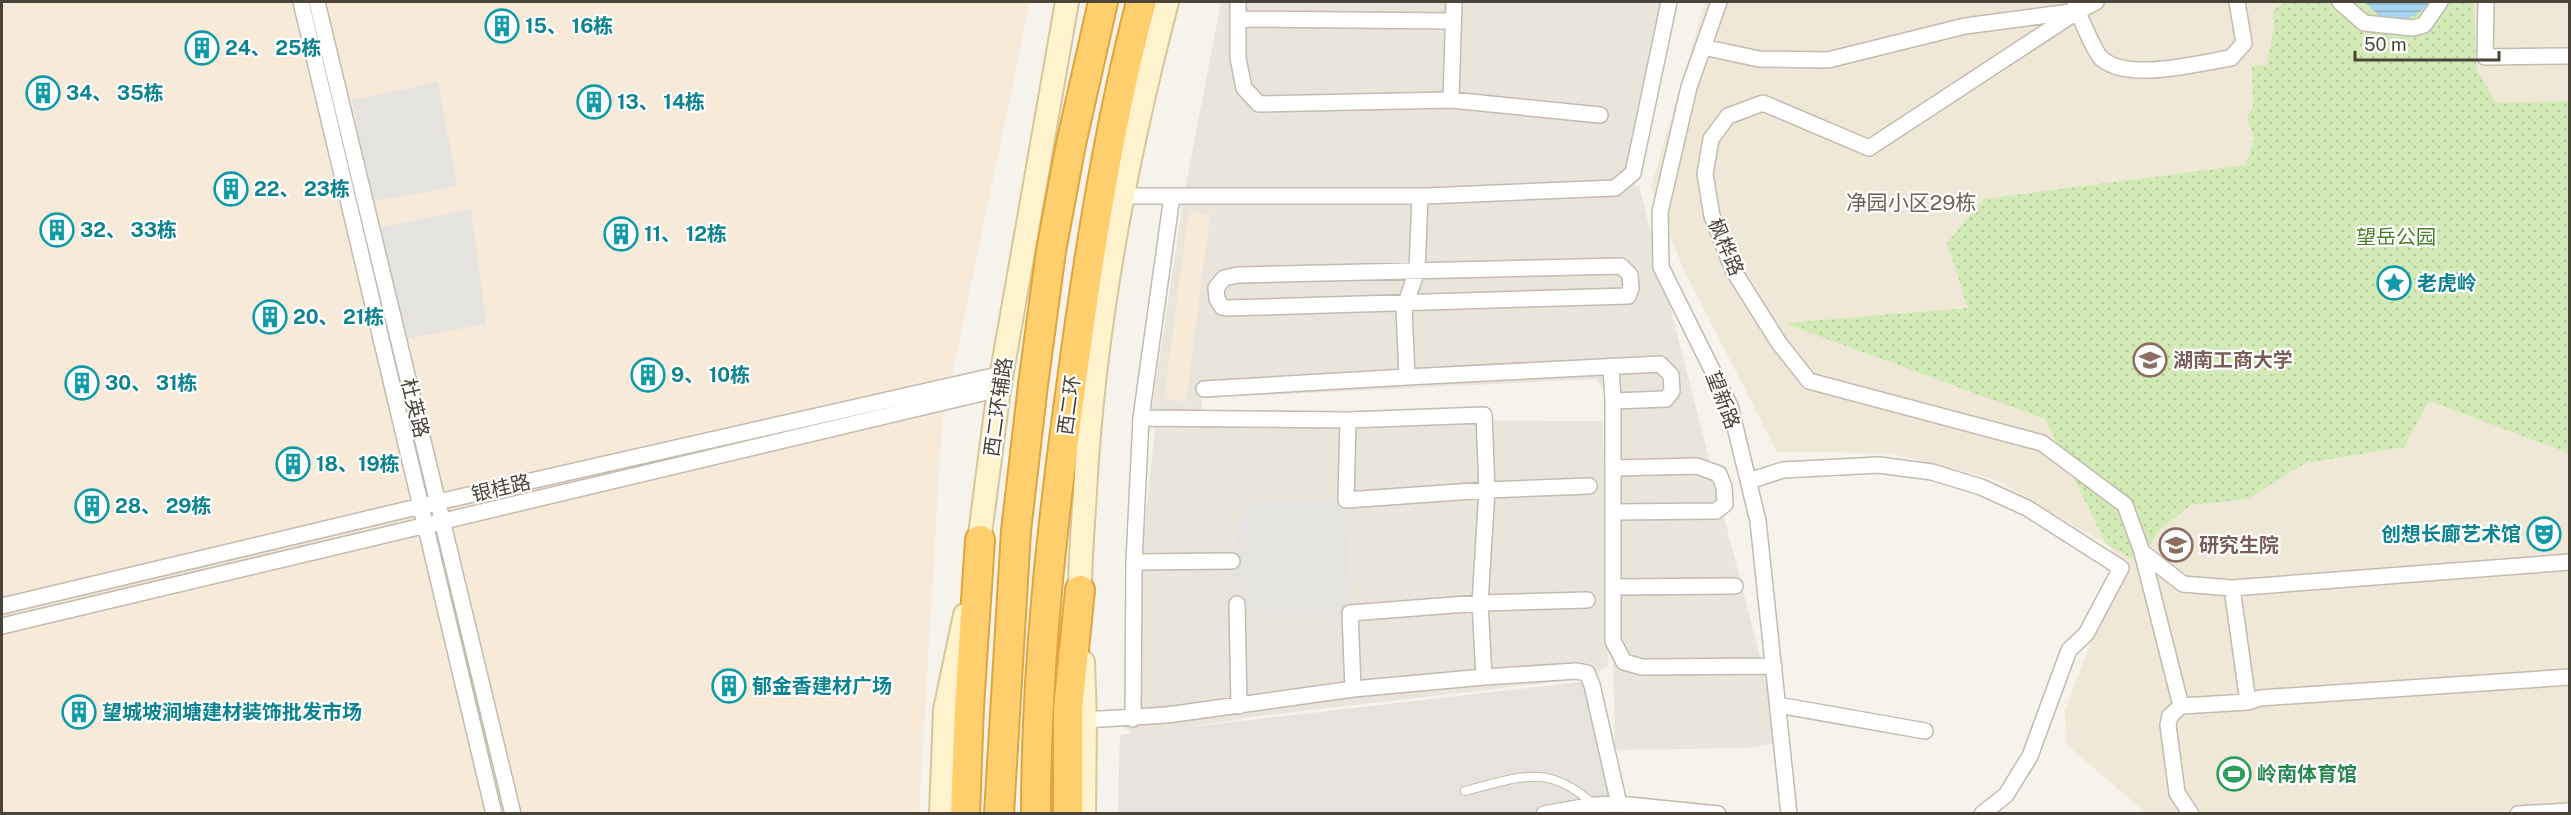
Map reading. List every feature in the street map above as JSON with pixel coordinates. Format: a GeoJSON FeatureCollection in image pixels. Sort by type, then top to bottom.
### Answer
{"type":"FeatureCollection","features":[{"type":"Feature","properties":{"kind":"highway","name":"西二环"},"geometry":{"type":"LineString","coordinates":[[999,813],[1016,531],[1033,384],[1053,240],[1071,144],[1103,2]]}},
{"type":"Feature","properties":{"kind":"highway","name":"西二环"},"geometry":{"type":"LineString","coordinates":[[1036,813],[1036,746],[1044,631],[1053,527],[1067,414],[1106,154],[1141,2]]}},
{"type":"Feature","properties":{"kind":"highway"},"geometry":{"type":"LineString","coordinates":[[965,813],[969,707],[980,540]]}},
{"type":"Feature","properties":{"kind":"highway"},"geometry":{"type":"LineString","coordinates":[[1068,813],[1077,715],[1080,590]]}},
{"type":"Feature","properties":{"kind":"street","name":"杜英路"},"geometry":{"type":"LineString","coordinates":[[301,2],[494,813]]}},
{"type":"Feature","properties":{"kind":"street","name":"杜英路"},"geometry":{"type":"LineString","coordinates":[[317,2],[513,813]]}},
{"type":"Feature","properties":{"kind":"street","name":"西二环辅路"},"geometry":{"type":"LineString","coordinates":[[941,813],[945,710],[980,540],[1000,381],[1067,2]]}},
{"type":"Feature","properties":{"kind":"street"},"geometry":{"type":"LineString","coordinates":[[1080,590],[1089,413],[1121,196],[1142,95],[1167,2]]}},
{"type":"Feature","properties":{"kind":"street"},"geometry":{"type":"LineString","coordinates":[[1238,2],[1238,58],[1244,88],[1259,104],[1451,100],[1600,115]]}},
{"type":"Feature","properties":{"kind":"street"},"geometry":{"type":"LineString","coordinates":[[1451,100],[1454,2]]}},
{"type":"Feature","properties":{"kind":"street"},"geometry":{"type":"LineString","coordinates":[[1121,196],[1420,196],[1615,188],[1633,173],[1669,2]]}},
{"type":"Feature","properties":{"kind":"street","name":"望新路"},"geometry":{"type":"LineString","coordinates":[[1719,2],[1689,87],[1660,212],[1661,267],[1730,406],[1749,481],[1758,521],[1789,813]]}},
{"type":"Feature","properties":{"kind":"street"},"geometry":{"type":"LineString","coordinates":[[1703,46],[1759,59],[1828,60],[1965,26],[2096,2]]}},
{"type":"Feature","properties":{"kind":"street"},"geometry":{"type":"LineString","coordinates":[[2076,6],[2101,58],[2115,65],[2139,71],[2231,58],[2244,43],[2237,2]]}},
{"type":"Feature","properties":{"kind":"street"},"geometry":{"type":"LineString","coordinates":[[2340,2],[2364,23],[2413,28],[2424,25],[2440,2]]}},
{"type":"Feature","properties":{"kind":"street"},"geometry":{"type":"LineString","coordinates":[[2486,2],[2486,57],[2570,56]]}},
{"type":"Feature","properties":{"kind":"street","name":"枫桦路"},"geometry":{"type":"LineString","coordinates":[[2076,6],[1869,148],[1763,103],[1728,116],[1711,139],[1705,174],[1712,216],[1733,270],[1779,343],[1809,381],[2042,444],[2125,505],[2142,552]]}},
{"type":"Feature","properties":{"kind":"street"},"geometry":{"type":"LineString","coordinates":[[1238,20],[1453,21]]}},
{"type":"Feature","properties":{"kind":"street"},"geometry":{"type":"LineString","coordinates":[[1133,719],[1134,562],[1141,418],[1172,196]]}},
{"type":"Feature","properties":{"kind":"street"},"geometry":{"type":"LineString","coordinates":[[1407,377],[1405,304],[1417,271],[1420,196]]}},
{"type":"Feature","properties":{"kind":"street"},"geometry":{"type":"LineString","coordinates":[[1621,266],[1630,274],[1631,288],[1628,296],[1405,304],[1227,308],[1222,307],[1217,299],[1216,288],[1224,278],[1238,275],[1417,271],[1621,266]]}},
{"type":"Feature","properties":{"kind":"street"},"geometry":{"type":"LineString","coordinates":[[1204,389],[1660,364],[1671,375],[1672,391],[1666,399],[1613,401]]}},
{"type":"Feature","properties":{"kind":"street"},"geometry":{"type":"LineString","coordinates":[[1611,366],[1613,640],[1624,662],[1642,667],[1774,666]]}},
{"type":"Feature","properties":{"kind":"street","name":"银桂路"},"geometry":{"type":"LineString","coordinates":[[2,606],[420,506],[1000,381]]}},
{"type":"Feature","properties":{"kind":"street","name":"银桂路"},"geometry":{"type":"LineString","coordinates":[[2,626],[442,521],[1000,381]]}},
{"type":"Feature","properties":{"kind":"street"},"geometry":{"type":"LineString","coordinates":[[1141,418],[1348,420],[1484,416],[1487,490],[1480,603],[1484,677]]}},
{"type":"Feature","properties":{"kind":"street"},"geometry":{"type":"LineString","coordinates":[[1348,420],[1346,500],[1487,490],[1589,486]]}},
{"type":"Feature","properties":{"kind":"street"},"geometry":{"type":"LineString","coordinates":[[1749,481],[1783,470],[1879,465],[1932,472],[1981,487],[2026,508],[2121,567],[2086,633],[2069,650],[2030,756],[2007,795],[1982,813]]}},
{"type":"Feature","properties":{"kind":"street"},"geometry":{"type":"LineString","coordinates":[[1613,468],[1697,466],[1719,474],[1724,487],[1725,504],[1716,511],[1613,512]]}},
{"type":"Feature","properties":{"kind":"street"},"geometry":{"type":"LineString","coordinates":[[2142,552],[2183,584],[2232,588],[2570,562]]}},
{"type":"Feature","properties":{"kind":"street"},"geometry":{"type":"LineString","coordinates":[[2142,552],[2181,706]]}},
{"type":"Feature","properties":{"kind":"street"},"geometry":{"type":"LineString","coordinates":[[1134,562],[1232,561]]}},
{"type":"Feature","properties":{"kind":"street"},"geometry":{"type":"LineString","coordinates":[[1613,587],[1735,586]]}},
{"type":"Feature","properties":{"kind":"street"},"geometry":{"type":"LineString","coordinates":[[2232,588],[2248,702]]}},
{"type":"Feature","properties":{"kind":"street"},"geometry":{"type":"LineString","coordinates":[[1353,689],[1350,613],[1480,603],[1587,600]]}},
{"type":"Feature","properties":{"kind":"street"},"geometry":{"type":"LineString","coordinates":[[1237,604],[1239,706]]}},
{"type":"Feature","properties":{"kind":"street"},"geometry":{"type":"LineString","coordinates":[[1084,813],[1077,715],[1133,719],[1353,689],[1576,671],[1587,673],[1593,684],[1619,804]]}},
{"type":"Feature","properties":{"kind":"street"},"geometry":{"type":"LineString","coordinates":[[2191,813],[2177,793],[2168,725],[2170,716],[2181,706],[2248,702],[2260,698],[2570,677]]}},
{"type":"Feature","properties":{"kind":"street"},"geometry":{"type":"LineString","coordinates":[[1778,705],[1925,731]]}},
{"type":"Feature","properties":{"kind":"street"},"geometry":{"type":"LineString","coordinates":[[1544,813],[1619,804],[1718,813]]}},
{"type":"Feature","properties":{"kind":"street"},"geometry":{"type":"LineString","coordinates":[[2518,813],[2570,811]]}},
{"type":"Feature","properties":{"kind":"lane"},"geometry":{"type":"LineString","coordinates":[[1465,791],[1525,776],[1560,780],[1581,793],[1583,809]]}},
{"type":"Feature","properties":{"kind":"shaded area"},"geometry":{"type":"Polygon","coordinates":[[[2,2],[1030,2],[942,424],[919,813],[2,814],[2,2]]]}},
{"type":"Feature","properties":{"kind":"shaded area"},"geometry":{"type":"Polygon","coordinates":[[[1221,2],[1674,2],[1635,186],[1639,186],[1782,742],[1746,748],[1615,750],[1608,394],[1596,379],[1202,398],[1202,414],[1152,409],[1184,195],[1221,2]]]}},
{"type":"Feature","properties":{"kind":"shaded area","name":"湖南工商大学"},"geometry":{"type":"Polygon","coordinates":[[[1705,2],[2569,2],[2569,813],[2146,813],[2067,745],[2065,711],[2113,583],[2111,547],[1994,479],[1889,453],[1777,452],[1683,268],[1651,187],[1705,2]]]}},
{"type":"Feature","properties":{"kind":"shaded area"},"geometry":{"type":"Polygon","coordinates":[[[438,82],[457,186],[371,202],[352,100],[438,82]]]}},
{"type":"Feature","properties":{"kind":"shaded area"},"geometry":{"type":"Polygon","coordinates":[[[471,209],[486,324],[399,340],[377,228],[471,209]]]}},
{"type":"Feature","properties":{"kind":"shaded area"},"geometry":{"type":"Polygon","coordinates":[[[1189,209],[1210,215],[1186,402],[1164,398],[1189,209]]]}},
{"type":"Feature","properties":{"kind":"shaded area"},"geometry":{"type":"Polygon","coordinates":[[[1156,420],[1603,421],[1608,666],[1589,678],[1259,716],[1132,736],[1123,724],[1156,420]]]}},
{"type":"Feature","properties":{"kind":"shaded area"},"geometry":{"type":"Polygon","coordinates":[[[1346,500],[1350,613],[1277,615],[1237,604],[1232,561],[1240,515],[1252,502],[1346,500]]]}},
{"type":"Feature","properties":{"kind":"shaded area"},"geometry":{"type":"Polygon","coordinates":[[[1588,681],[1619,804],[1570,814],[1118,814],[1120,735],[1588,681]]]}},
{"type":"Feature","properties":{"kind":"green space","name":"望岳公园"},"geometry":{"type":"Polygon","coordinates":[[[2285,2],[2474,2],[2476,68],[2496,103],[2569,101],[2569,453],[2429,401],[2404,447],[2305,463],[2248,499],[2191,505],[2161,528],[2138,562],[2106,544],[2045,419],[1784,323],[1968,308],[1947,243],[1984,199],[2246,165],[2254,139],[2247,117],[2253,108],[2252,66],[2267,65],[2274,27],[2273,11],[2285,2]]]}},
{"type":"Feature","properties":{"kind":"water"},"geometry":{"type":"Polygon","coordinates":[[[2365,2],[2428,2],[2426,8],[2409,18],[2384,20],[2365,2]]]}},
{"type":"Feature","properties":{"kind":"place","name":"15、 16栋"},"geometry":{"type":"Point","coordinates":[502,26]}},
{"type":"Feature","properties":{"kind":"place","name":"24、 25栋"},"geometry":{"type":"Point","coordinates":[202,48]}},
{"type":"Feature","properties":{"kind":"place","name":"34、 35栋"},"geometry":{"type":"Point","coordinates":[43,93]}},
{"type":"Feature","properties":{"kind":"place","name":"13、 14栋"},"geometry":{"type":"Point","coordinates":[594,102]}},
{"type":"Feature","properties":{"kind":"place","name":"22、 23栋"},"geometry":{"type":"Point","coordinates":[231,189]}},
{"type":"Feature","properties":{"kind":"place","name":"32、 33栋"},"geometry":{"type":"Point","coordinates":[57,230]}},
{"type":"Feature","properties":{"kind":"place","name":"11、 12栋"},"geometry":{"type":"Point","coordinates":[621,234]}},
{"type":"Feature","properties":{"kind":"place","name":"老虎岭"},"geometry":{"type":"Point","coordinates":[2394,283]}},
{"type":"Feature","properties":{"kind":"place","name":"20、 21栋"},"geometry":{"type":"Point","coordinates":[270,317]}},
{"type":"Feature","properties":{"kind":"place","name":"湖南工商大学"},"geometry":{"type":"Point","coordinates":[2150,360]}},
{"type":"Feature","properties":{"kind":"place","name":"9、 10栋"},"geometry":{"type":"Point","coordinates":[648,375]}},
{"type":"Feature","properties":{"kind":"place","name":"30、 31栋"},"geometry":{"type":"Point","coordinates":[82,383]}},
{"type":"Feature","properties":{"kind":"place","name":"18、19栋"},"geometry":{"type":"Point","coordinates":[293,464]}},
{"type":"Feature","properties":{"kind":"place","name":"28、 29栋"},"geometry":{"type":"Point","coordinates":[92,506]}},
{"type":"Feature","properties":{"kind":"place","name":"创想长廊艺术馆"},"geometry":{"type":"Point","coordinates":[2544,534]}},
{"type":"Feature","properties":{"kind":"place","name":"研究生院"},"geometry":{"type":"Point","coordinates":[2176,545]}},
{"type":"Feature","properties":{"kind":"place","name":"郁金香建材广场"},"geometry":{"type":"Point","coordinates":[729,686]}},
{"type":"Feature","properties":{"kind":"place","name":"望城坡涧塘建材装饰批发市场"},"geometry":{"type":"Point","coordinates":[79,712]}},
{"type":"Feature","properties":{"kind":"place","name":"岭南体育馆"},"geometry":{"type":"Point","coordinates":[2234,774]}},
{"type":"Feature","properties":{"kind":"district","name":"净园小区29栋"},"geometry":{"type":"Point","coordinates":[1911,203]}}]}
